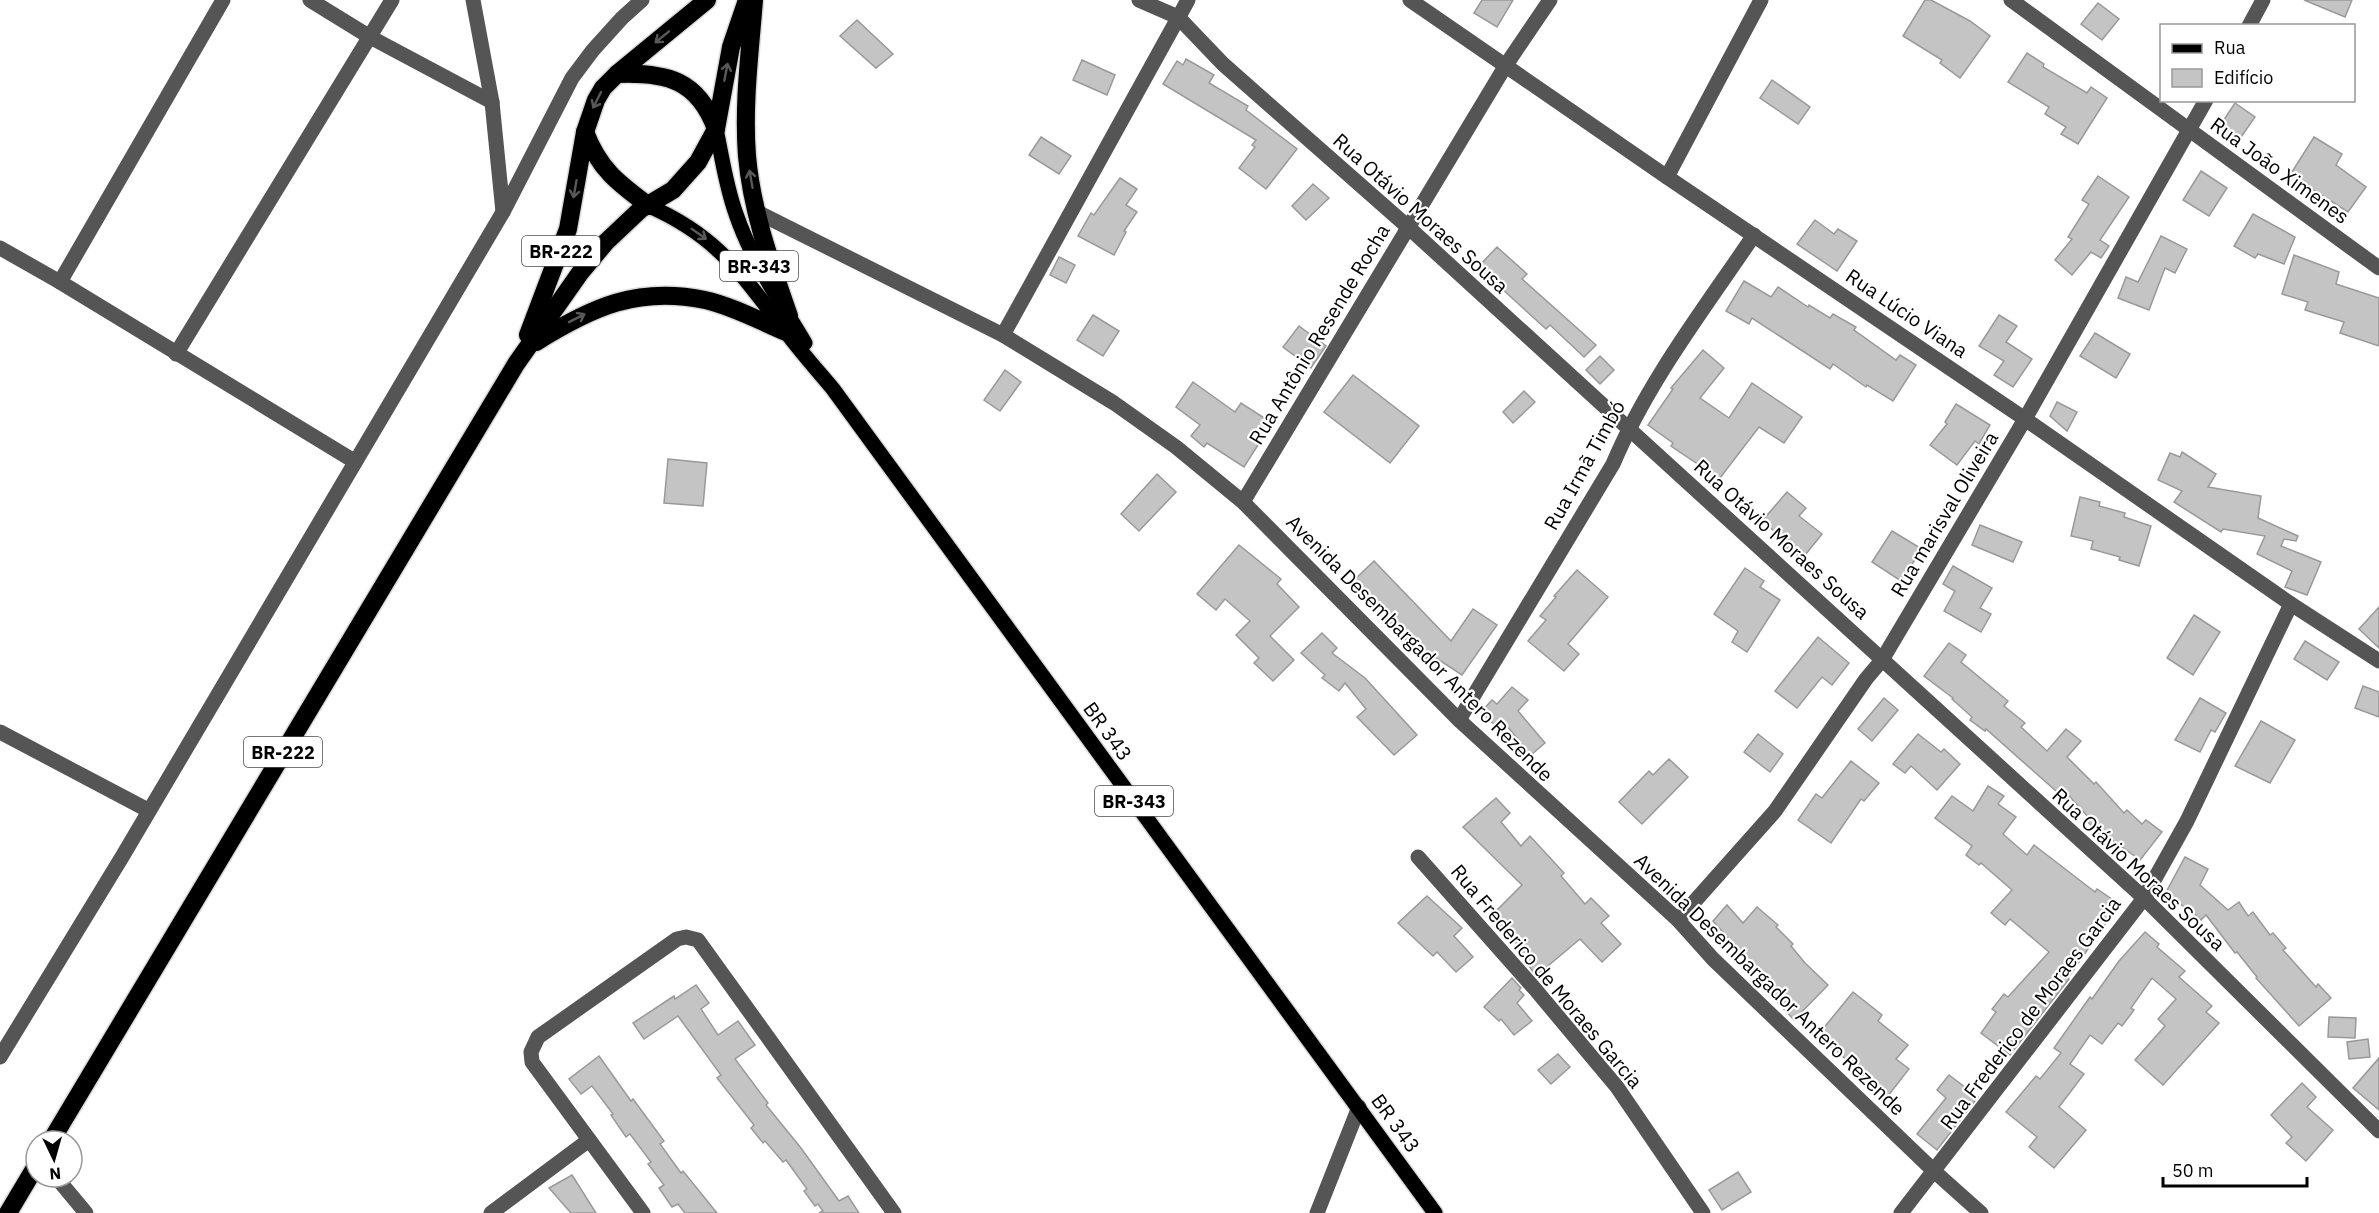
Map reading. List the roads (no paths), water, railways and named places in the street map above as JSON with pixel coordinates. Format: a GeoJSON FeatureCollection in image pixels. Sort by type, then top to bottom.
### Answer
{"type":"FeatureCollection","features":[{"type":"Feature","properties":{"kind":"highway","name":"BR-222"},"geometry":{"type":"LineString","coordinates":[[516,364],[568,229],[585,132],[596,100],[603,88],[617,74],[707,0]]}},
{"type":"Feature","properties":{"kind":"highway","name":"BR-222"},"geometry":{"type":"LineString","coordinates":[[58,1129],[516,364],[580,273],[606,242],[641,208],[673,190],[698,162],[716,129],[731,47],[747,0]]}},
{"type":"Feature","properties":{"kind":"highway"},"geometry":{"type":"LineString","coordinates":[[754,0],[747,65],[747,157],[766,251],[788,324]]}},
{"type":"Feature","properties":{"kind":"highway","name":"BR-343"},"geometry":{"type":"LineString","coordinates":[[617,74],[656,75],[675,80],[700,97],[716,129]]}},
{"type":"Feature","properties":{"kind":"highway","name":"BR-343"},"geometry":{"type":"LineString","coordinates":[[585,132],[592,150],[603,167],[618,183],[648,206]]}},
{"type":"Feature","properties":{"kind":"highway"},"geometry":{"type":"LineString","coordinates":[[527,348],[588,312],[621,300],[663,294],[707,300],[788,324]]}},
{"type":"Feature","properties":{"kind":"highway"},"geometry":{"type":"LineString","coordinates":[[8,1213],[24,1186]]}},
{"type":"Feature","properties":{"kind":"main road","name":"BR-343"},"geometry":{"type":"LineString","coordinates":[[716,129],[735,213],[788,324]]}},
{"type":"Feature","properties":{"kind":"main road","name":"BR-343"},"geometry":{"type":"LineString","coordinates":[[648,206],[670,215],[709,241],[732,262],[788,324]]}},
{"type":"Feature","properties":{"kind":"main road","name":"BR 343"},"geometry":{"type":"LineString","coordinates":[[788,324],[833,389],[1435,1213]]}},
{"type":"Feature","properties":{"kind":"street"},"geometry":{"type":"LineString","coordinates":[[60,282],[223,0]]}},
{"type":"Feature","properties":{"kind":"street"},"geometry":{"type":"LineString","coordinates":[[310,0],[370,37],[492,102]]}},
{"type":"Feature","properties":{"kind":"street"},"geometry":{"type":"LineString","coordinates":[[176,354],[393,0]]}},
{"type":"Feature","properties":{"kind":"street"},"geometry":{"type":"LineString","coordinates":[[473,0],[492,102],[503,212]]}},
{"type":"Feature","properties":{"kind":"street"},"geometry":{"type":"LineString","coordinates":[[0,1057],[122,857],[503,212],[572,78],[593,50],[642,0]]}},
{"type":"Feature","properties":{"kind":"street","name":"Rua Otávio Moraes Sousa"},"geometry":{"type":"LineString","coordinates":[[1139,0],[1178,17],[1223,64],[1408,227],[2144,898],[2379,1131]]}},
{"type":"Feature","properties":{"kind":"street"},"geometry":{"type":"LineString","coordinates":[[1003,334],[1188,0]]}},
{"type":"Feature","properties":{"kind":"street","name":"Rua Lúcio Viana"},"geometry":{"type":"LineString","coordinates":[[1410,0],[2025,419],[2291,604],[2379,661]]}},
{"type":"Feature","properties":{"kind":"street","name":"Rua Antônio Resende Rocha"},"geometry":{"type":"LineString","coordinates":[[1243,502],[1506,65],[1550,0]]}},
{"type":"Feature","properties":{"kind":"street"},"geometry":{"type":"LineString","coordinates":[[1667,177],[1761,0]]}},
{"type":"Feature","properties":{"kind":"street","name":"Rua João Ximenes"},"geometry":{"type":"LineString","coordinates":[[2012,0],[2379,268]]}},
{"type":"Feature","properties":{"kind":"street"},"geometry":{"type":"LineString","coordinates":[[2250,24],[2263,0]]}},
{"type":"Feature","properties":{"kind":"street","name":"Rua marisval Oliveira"},"geometry":{"type":"LineString","coordinates":[[1678,920],[1775,811],[1866,679],[1882,660],[2025,419],[2205,102]]}},
{"type":"Feature","properties":{"kind":"street","name":"Avenida Desembargador Antero Rezende"},"geometry":{"type":"LineString","coordinates":[[757,213],[1003,334],[1114,403],[1176,447],[1243,502],[1460,720],[1678,920],[1713,959],[1935,1172],[1981,1213]]}},
{"type":"Feature","properties":{"kind":"street","name":"Rua Irmã Timbó"},"geometry":{"type":"LineString","coordinates":[[1460,720],[1613,464],[1628,428],[1649,390],[1754,235]]}},
{"type":"Feature","properties":{"kind":"street"},"geometry":{"type":"LineString","coordinates":[[0,248],[60,282],[354,461]]}},
{"type":"Feature","properties":{"kind":"street","name":"Rua Frederico de Moraes Garcia"},"geometry":{"type":"LineString","coordinates":[[1901,1213],[1935,1172],[2144,898],[2187,821],[2291,604]]}},
{"type":"Feature","properties":{"kind":"street"},"geometry":{"type":"LineString","coordinates":[[0,732],[144,808]]}},
{"type":"Feature","properties":{"kind":"street","name":"Rua Frederico de Moraes Garcia"},"geometry":{"type":"LineString","coordinates":[[1418,857],[1535,989],[1617,1087],[1703,1213]]}},
{"type":"Feature","properties":{"kind":"street"},"geometry":{"type":"LineString","coordinates":[[643,1213],[532,1062],[531,1052],[538,1036],[677,939],[692,937],[698,940],[894,1213]]}},
{"type":"Feature","properties":{"kind":"street"},"geometry":{"type":"LineString","coordinates":[[1317,1213],[1359,1107]]}},
{"type":"Feature","properties":{"kind":"street"},"geometry":{"type":"LineString","coordinates":[[491,1213],[589,1140]]}},
{"type":"Feature","properties":{"kind":"street"},"geometry":{"type":"LineString","coordinates":[[66,1189],[86,1213]]}}]}
